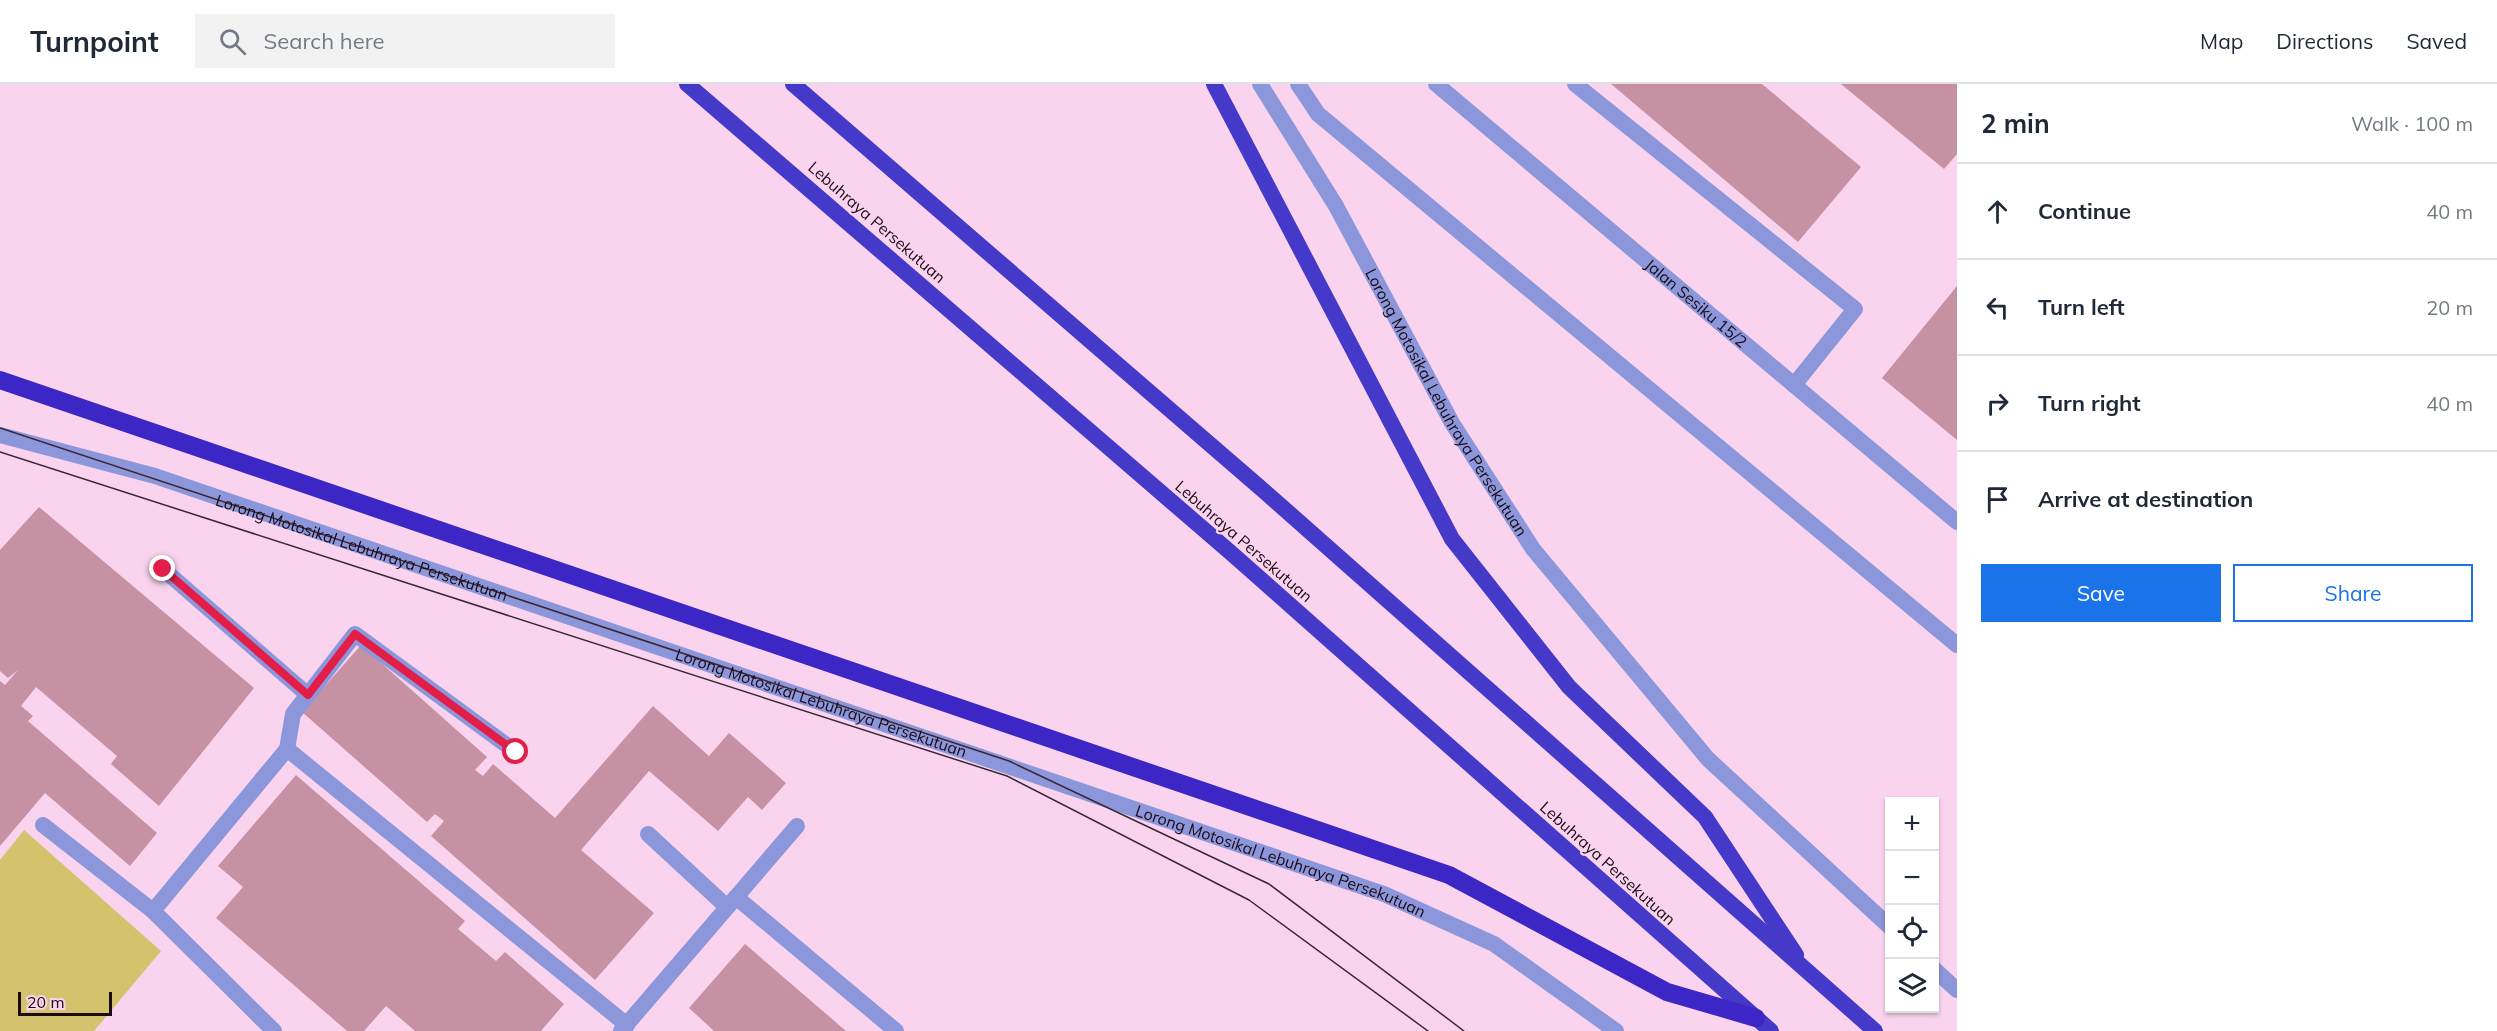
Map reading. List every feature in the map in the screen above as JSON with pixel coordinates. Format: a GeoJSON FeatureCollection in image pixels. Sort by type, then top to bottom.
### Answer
{"type":"FeatureCollection","features":[{"type":"Feature","properties":{"kind":"highway","name":"Lebuhraya Persekutuan"},"geometry":{"type":"LineString","coordinates":[[687,84],[1230,552],[1771,1031]]}},
{"type":"Feature","properties":{"kind":"highway"},"geometry":{"type":"LineString","coordinates":[[793,84],[1264,491],[1875,1031]]}},
{"type":"Feature","properties":{"kind":"highway"},"geometry":{"type":"LineString","coordinates":[[1214,84],[1452,539],[1569,687],[1705,817],[1808,973]]}},
{"type":"Feature","properties":{"kind":"highway"},"geometry":{"type":"LineString","coordinates":[[0,380],[1449,875],[1667,992],[1756,1018]]}},
{"type":"Feature","properties":{"kind":"street","name":"Lorong Motosikal Lebuhraya Persekutuan"},"geometry":{"type":"LineString","coordinates":[[1260,84],[1336,206],[1452,423],[1533,549],[1708,759],[1885,922]]}},
{"type":"Feature","properties":{"kind":"street"},"geometry":{"type":"LineString","coordinates":[[1298,84],[1318,114],[1957,645]]}},
{"type":"Feature","properties":{"kind":"street","name":"Jalan Sesiku 15/2"},"geometry":{"type":"LineString","coordinates":[[1436,84],[1957,522]]}},
{"type":"Feature","properties":{"kind":"street"},"geometry":{"type":"LineString","coordinates":[[1575,84],[1855,309],[1794,385]]}},
{"type":"Feature","properties":{"kind":"street","name":"Lorong Motosikal Lebuhraya Persekutuan"},"geometry":{"type":"LineString","coordinates":[[0,435],[155,476],[1384,894],[1494,944],[1616,1031]]}},
{"type":"Feature","properties":{"kind":"street"},"geometry":{"type":"LineString","coordinates":[[163,569],[308,695]]}},
{"type":"Feature","properties":{"kind":"street"},"geometry":{"type":"LineString","coordinates":[[153,911],[287,749],[293,714],[355,634],[516,752]]}},
{"type":"Feature","properties":{"kind":"street"},"geometry":{"type":"LineString","coordinates":[[287,749],[624,1028],[797,826]]}},
{"type":"Feature","properties":{"kind":"street"},"geometry":{"type":"LineString","coordinates":[[43,825],[153,911],[274,1031]]}},
{"type":"Feature","properties":{"kind":"street"},"geometry":{"type":"LineString","coordinates":[[648,834],[896,1031]]}},
{"type":"Feature","properties":{"kind":"street"},"geometry":{"type":"LineString","coordinates":[[1939,973],[1957,990]]}},
{"type":"Feature","properties":{"kind":"shaded area"},"geometry":{"type":"Polygon","coordinates":[[[24,830],[161,951],[94,1031],[0,1031],[0,860],[24,830]]]}},
{"type":"Feature","properties":{"kind":"building"},"geometry":{"type":"Polygon","coordinates":[[[1611,84],[1762,84],[1861,167],[1798,242],[1611,84]]]}},
{"type":"Feature","properties":{"kind":"building"},"geometry":{"type":"Polygon","coordinates":[[[1841,84],[1957,84],[1957,154],[1944,169],[1841,84]]]}},
{"type":"Feature","properties":{"kind":"building"},"geometry":{"type":"Polygon","coordinates":[[[1957,286],[1957,440],[1882,378],[1957,286]]]}},
{"type":"Feature","properties":{"kind":"building"},"geometry":{"type":"Polygon","coordinates":[[[39,507],[254,688],[159,806],[111,764],[117,756],[36,687],[21,706],[33,716],[28,721],[157,833],[130,866],[45,793],[0,846],[0,681],[5,685],[18,670],[8,678],[0,671],[0,550],[39,507]]]}},
{"type":"Feature","properties":{"kind":"building"},"geometry":{"type":"Polygon","coordinates":[[[361,645],[487,757],[475,770],[483,776],[493,764],[555,818],[653,706],[709,756],[729,733],[786,783],[762,810],[748,797],[718,831],[649,771],[581,850],[654,913],[595,980],[431,836],[444,821],[435,814],[427,822],[302,712],[361,645]]]}},
{"type":"Feature","properties":{"kind":"building"},"geometry":{"type":"Polygon","coordinates":[[[296,775],[465,921],[458,929],[496,961],[505,952],[564,1004],[541,1031],[415,1031],[386,1006],[364,1031],[347,1031],[216,918],[243,887],[218,866],[296,775]]]}},
{"type":"Feature","properties":{"kind":"building"},"geometry":{"type":"Polygon","coordinates":[[[745,944],[846,1031],[714,1031],[689,1008],[745,944]]]}},
{"type":"Feature","properties":{"kind":"tram line"},"geometry":{"type":"LineString","coordinates":[[0,428],[1009,761],[1269,884],[1464,1031]]}},
{"type":"Feature","properties":{"kind":"tram line"},"geometry":{"type":"LineString","coordinates":[[0,452],[1007,776],[1249,900],[1428,1031]]}},
{"type":"Feature","properties":{"kind":"route"},"geometry":{"type":"LineString","coordinates":[[163,569],[308,695],[355,634],[516,752]]}}]}
